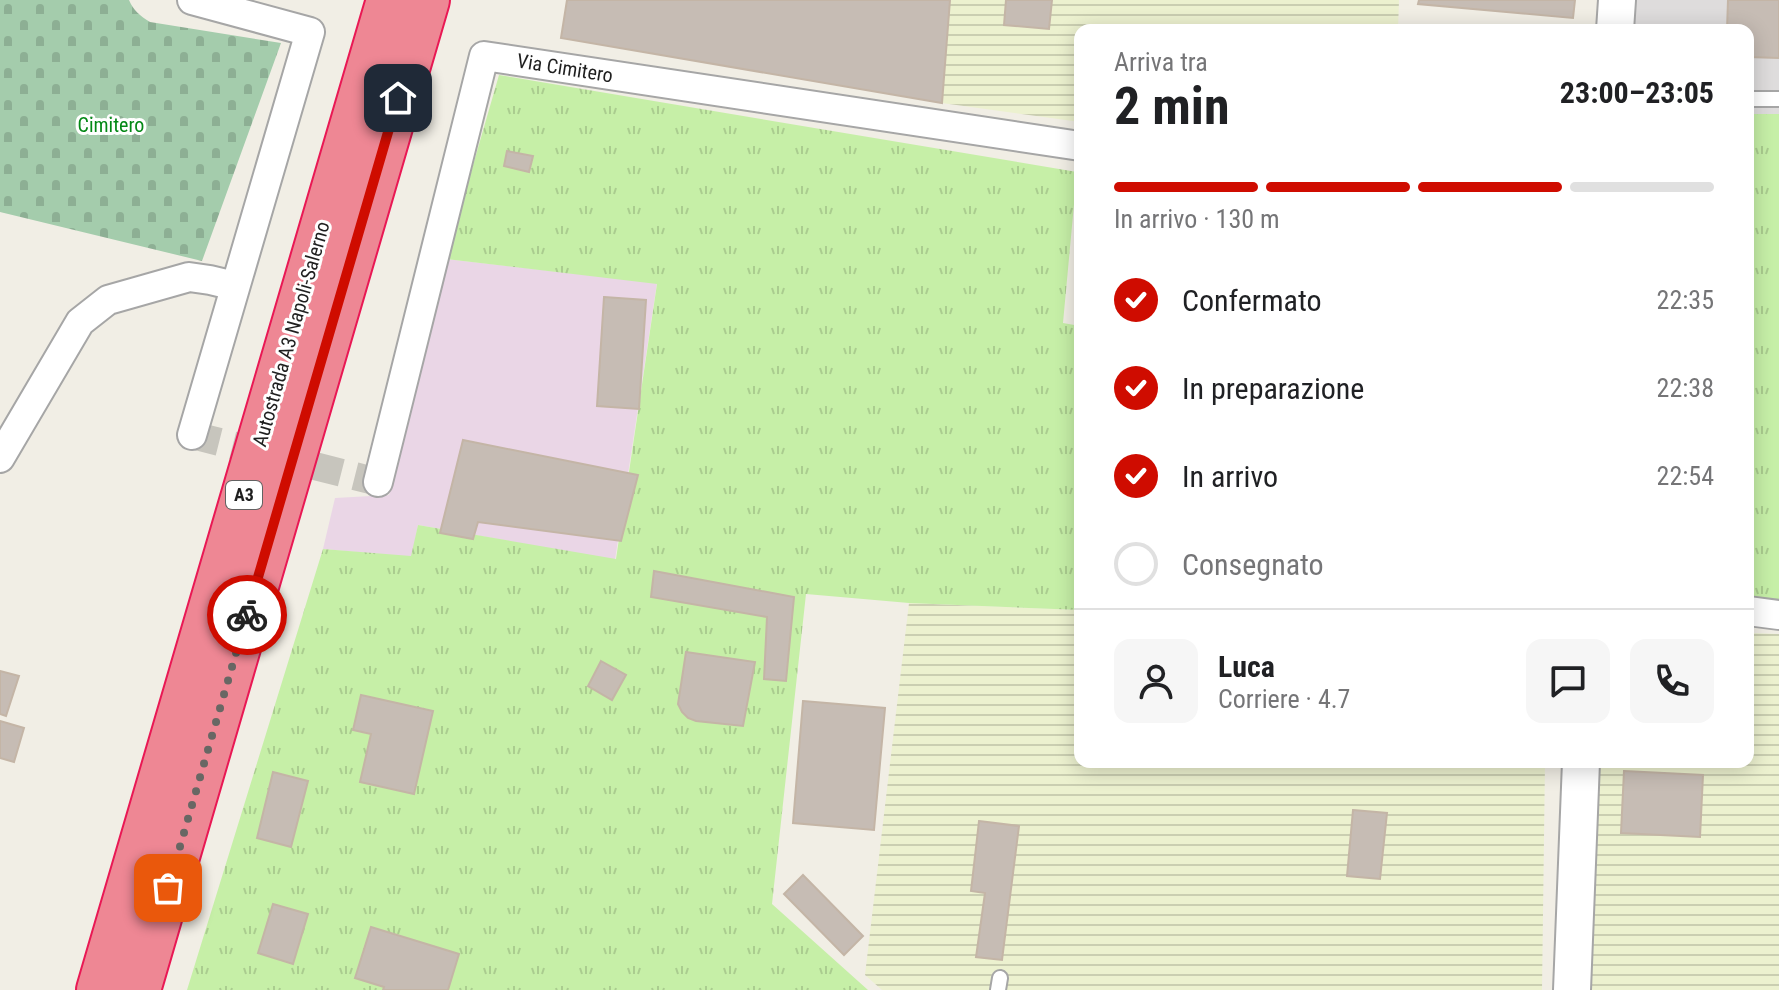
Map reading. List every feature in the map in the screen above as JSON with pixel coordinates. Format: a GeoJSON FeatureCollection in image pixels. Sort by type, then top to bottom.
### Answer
{"type":"FeatureCollection","features":[{"type":"Feature","properties":{"kind":"highway","name":"Autostrada A3 Napoli-Salerno"},"geometry":{"type":"LineString","coordinates":[[99,990],[389,0]]}},
{"type":"Feature","properties":{"kind":"highway","name":"Autostrada A3 Napoli-Salerno"},"geometry":{"type":"LineString","coordinates":[[138,990],[427,0]]}},
{"type":"Feature","properties":{"kind":"street"},"geometry":{"type":"LineString","coordinates":[[192,0],[310,32],[192,435]]}},
{"type":"Feature","properties":{"kind":"street"},"geometry":{"type":"LineString","coordinates":[[1615,24],[1617,0]]}},
{"type":"Feature","properties":{"kind":"street","name":"Via Cimitero"},"geometry":{"type":"LineString","coordinates":[[378,482],[484,56],[1074,145]]}},
{"type":"Feature","properties":{"kind":"street"},"geometry":{"type":"LineString","coordinates":[[0,458],[80,322],[108,300],[189,277],[235,286]]}},
{"type":"Feature","properties":{"kind":"street"},"geometry":{"type":"LineString","coordinates":[[1754,612],[1779,615]]}},
{"type":"Feature","properties":{"kind":"street"},"geometry":{"type":"LineString","coordinates":[[1572,990],[1581,768]]}},
{"type":"Feature","properties":{"kind":"lane"},"geometry":{"type":"LineString","coordinates":[[1754,99],[1779,99]]}},
{"type":"Feature","properties":{"kind":"shaded area"},"geometry":{"type":"Polygon","coordinates":[[[1632,0],[1779,0],[1779,114],[1754,114],[1754,24],[1630,24],[1632,0]]]}},
{"type":"Feature","properties":{"kind":"shaded area"},"geometry":{"type":"Polygon","coordinates":[[[446,259],[657,283],[615,560],[418,525],[412,557],[323,549],[335,498],[389,495],[446,259]]]}},
{"type":"Feature","properties":{"kind":"green space","name":"Cimitero"},"geometry":{"type":"Polygon","coordinates":[[[0,0],[129,0],[137,12],[150,22],[281,43],[202,261],[0,212],[0,0]]]}},
{"type":"Feature","properties":{"kind":"green space"},"geometry":{"type":"Polygon","coordinates":[[[950,0],[1399,0],[1398,24],[1074,24],[1074,121],[942,103],[950,0]]]}},
{"type":"Feature","properties":{"kind":"green space"},"geometry":{"type":"Polygon","coordinates":[[[499,75],[1074,171],[1063,323],[1074,325],[1074,610],[909,603],[806,594],[772,904],[868,990],[187,990],[323,549],[411,556],[418,525],[616,559],[657,284],[446,259],[499,75]]]}},
{"type":"Feature","properties":{"kind":"green space"},"geometry":{"type":"Polygon","coordinates":[[[1754,114],[1779,114],[1779,603],[1754,599],[1754,114]]]}},
{"type":"Feature","properties":{"kind":"green space"},"geometry":{"type":"Polygon","coordinates":[[[909,603],[1074,610],[1074,768],[1545,768],[1542,990],[882,990],[865,975],[909,603]]]}},
{"type":"Feature","properties":{"kind":"green space"},"geometry":{"type":"Polygon","coordinates":[[[1754,633],[1779,634],[1779,990],[1580,990],[1595,768],[1754,768],[1754,633]]]}},
{"type":"Feature","properties":{"kind":"building"},"geometry":{"type":"Polygon","coordinates":[[[567,0],[950,0],[942,103],[561,38],[567,0]]]}},
{"type":"Feature","properties":{"kind":"building"},"geometry":{"type":"Polygon","coordinates":[[[1006,0],[1052,0],[1049,29],[1004,25],[1006,0]]]}},
{"type":"Feature","properties":{"kind":"building"},"geometry":{"type":"Polygon","coordinates":[[[1419,0],[1575,0],[1573,18],[1418,4],[1419,0]]]}},
{"type":"Feature","properties":{"kind":"building"},"geometry":{"type":"Polygon","coordinates":[[[1728,0],[1779,0],[1779,58],[1754,57],[1754,24],[1727,24],[1728,0]]]}},
{"type":"Feature","properties":{"kind":"building"},"geometry":{"type":"Polygon","coordinates":[[[507,151],[533,156],[529,172],[504,166],[507,151]]]}},
{"type":"Feature","properties":{"kind":"building"},"geometry":{"type":"Polygon","coordinates":[[[604,297],[646,300],[639,409],[597,406],[604,297]]]}},
{"type":"Feature","properties":{"kind":"building"},"geometry":{"type":"Polygon","coordinates":[[[463,440],[638,475],[621,541],[478,522],[473,539],[440,533],[463,440]]]}},
{"type":"Feature","properties":{"kind":"building"},"geometry":{"type":"Polygon","coordinates":[[[654,571],[794,597],[786,681],[764,679],[767,617],[651,597],[654,571]]]}},
{"type":"Feature","properties":{"kind":"building"},"geometry":{"type":"Polygon","coordinates":[[[686,652],[755,662],[743,726],[696,721],[682,712],[678,704],[686,652]]]}},
{"type":"Feature","properties":{"kind":"building"},"geometry":{"type":"Polygon","coordinates":[[[601,661],[626,675],[612,700],[588,686],[601,661]]]}},
{"type":"Feature","properties":{"kind":"building"},"geometry":{"type":"Polygon","coordinates":[[[0,671],[19,676],[6,716],[0,714],[0,671]]]}},
{"type":"Feature","properties":{"kind":"building"},"geometry":{"type":"Polygon","coordinates":[[[361,695],[433,711],[414,794],[360,782],[371,734],[353,730],[361,695]]]}},
{"type":"Feature","properties":{"kind":"building"},"geometry":{"type":"Polygon","coordinates":[[[803,701],[885,708],[874,830],[793,823],[803,701]]]}},
{"type":"Feature","properties":{"kind":"building"},"geometry":{"type":"Polygon","coordinates":[[[0,721],[24,728],[14,762],[0,758],[0,721]]]}},
{"type":"Feature","properties":{"kind":"building"},"geometry":{"type":"Polygon","coordinates":[[[1624,771],[1703,775],[1700,837],[1621,833],[1624,771]]]}},
{"type":"Feature","properties":{"kind":"building"},"geometry":{"type":"Polygon","coordinates":[[[273,772],[308,781],[291,847],[257,838],[273,772]]]}},
{"type":"Feature","properties":{"kind":"building"},"geometry":{"type":"Polygon","coordinates":[[[1353,810],[1387,813],[1380,879],[1347,876],[1353,810]]]}},
{"type":"Feature","properties":{"kind":"building"},"geometry":{"type":"Polygon","coordinates":[[[979,821],[1019,826],[1002,960],[976,957],[985,893],[971,891],[979,821]]]}},
{"type":"Feature","properties":{"kind":"building"},"geometry":{"type":"Polygon","coordinates":[[[803,875],[863,936],[844,955],[784,894],[803,875]]]}},
{"type":"Feature","properties":{"kind":"building"},"geometry":{"type":"Polygon","coordinates":[[[273,904],[308,914],[293,964],[258,953],[273,904]]]}},
{"type":"Feature","properties":{"kind":"building"},"geometry":{"type":"Polygon","coordinates":[[[371,927],[459,954],[448,990],[383,990],[384,987],[355,978],[371,927]]]}},
{"type":"Feature","properties":{"kind":"tunnel"},"geometry":{"type":"LineString","coordinates":[[192,435],[378,482]]}},
{"type":"Feature","properties":{"kind":"way so far"},"geometry":{"type":"LineString","coordinates":[[168,888],[247,615]]}},
{"type":"Feature","properties":{"kind":"route"},"geometry":{"type":"LineString","coordinates":[[247,615],[398,98]]}}]}
